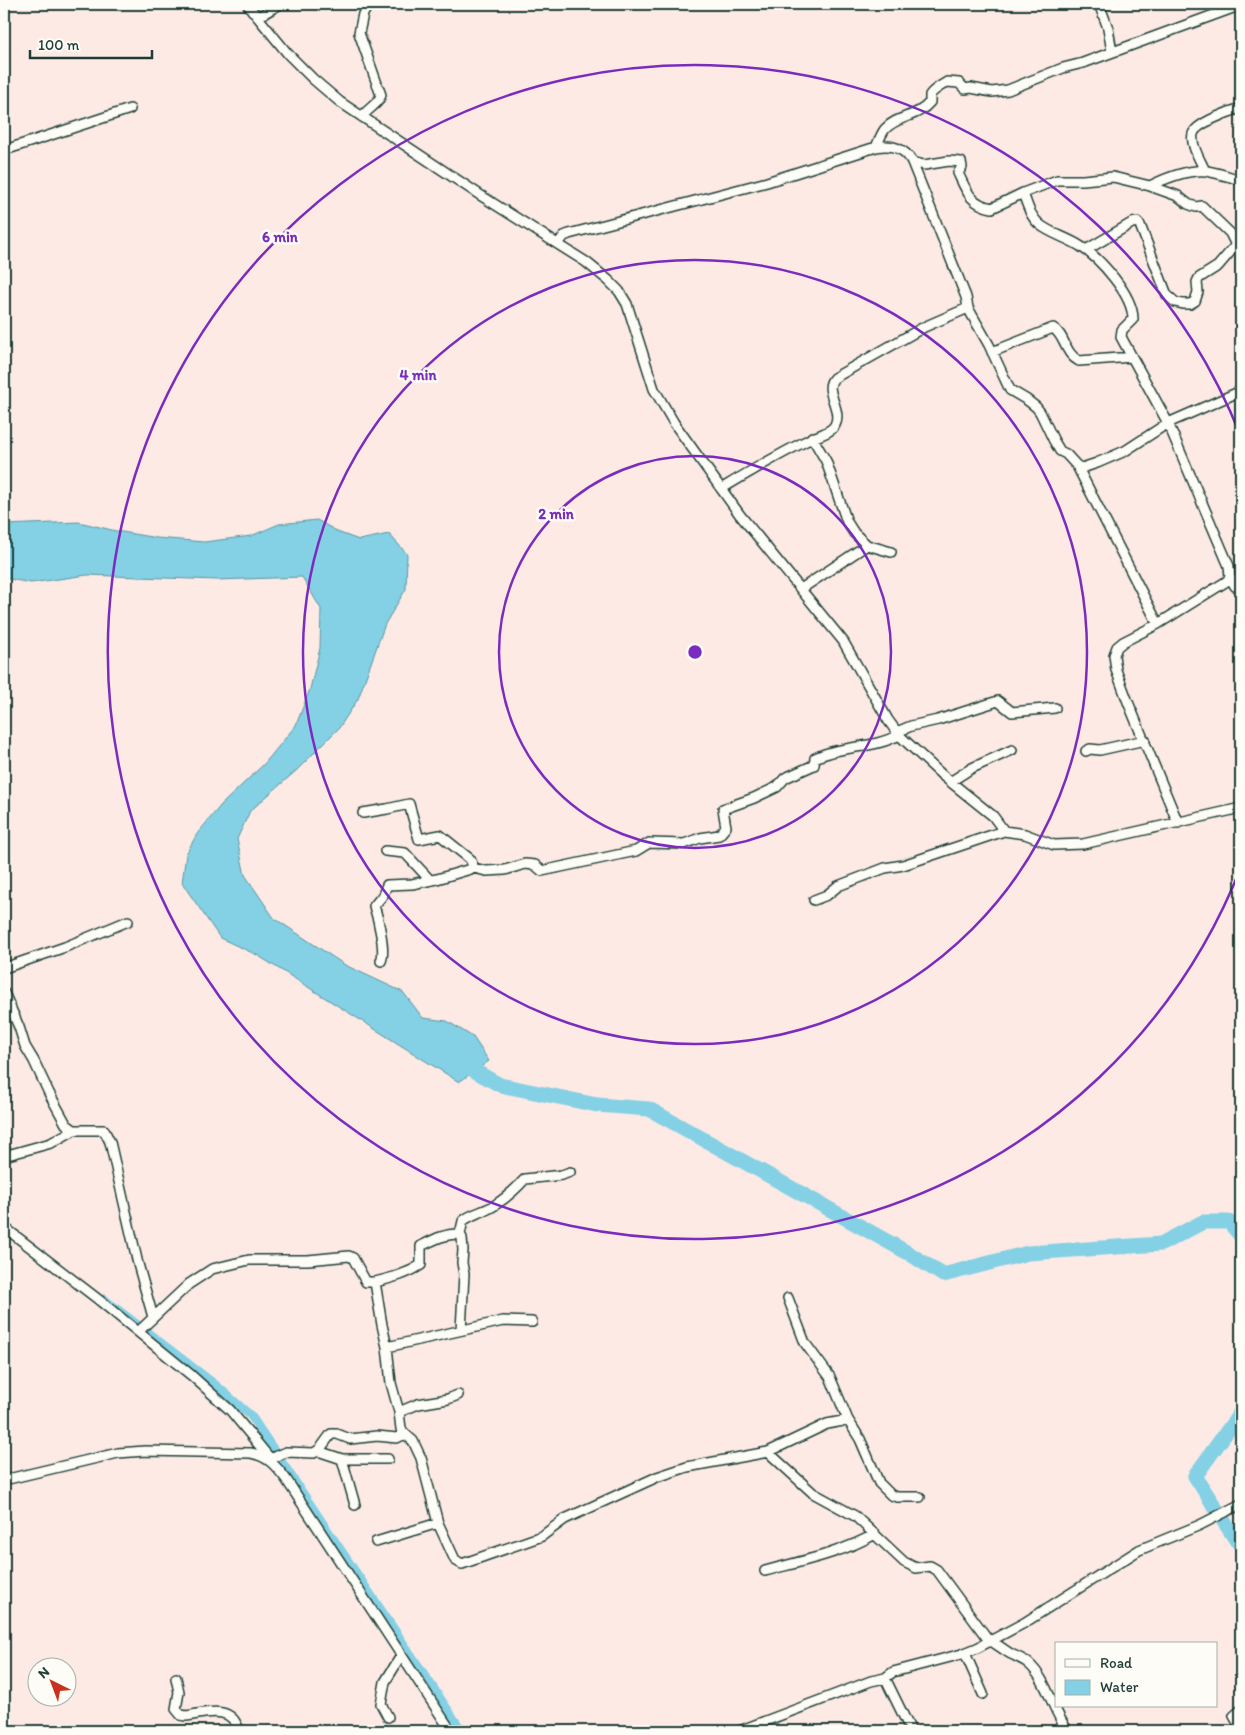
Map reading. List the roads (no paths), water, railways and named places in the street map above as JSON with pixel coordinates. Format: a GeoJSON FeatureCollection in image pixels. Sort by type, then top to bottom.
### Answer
{"type":"FeatureCollection","features":[{"type":"Feature","properties":{"kind":"street"},"geometry":{"type":"LineString","coordinates":[[247,4],[262,15],[288,54],[313,79],[560,241],[602,274],[624,298],[630,311],[652,382],[674,423],[804,587],[848,647],[884,714],[900,732],[993,816],[1004,831]]}},
{"type":"Feature","properties":{"kind":"street"},"geometry":{"type":"LineString","coordinates":[[262,15],[280,4]]}},
{"type":"Feature","properties":{"kind":"street"},"geometry":{"type":"LineString","coordinates":[[365,114],[379,100],[381,95],[359,33],[363,14],[369,4]]}},
{"type":"Feature","properties":{"kind":"street"},"geometry":{"type":"LineString","coordinates":[[1099,4],[1108,28],[1112,52]]}},
{"type":"Feature","properties":{"kind":"street"},"geometry":{"type":"LineString","coordinates":[[876,147],[886,128],[892,123],[922,111],[930,102],[930,95],[934,89],[941,87],[947,82],[959,83],[965,89],[1001,91],[1026,84],[1063,68],[1083,64],[1241,5]]}},
{"type":"Feature","properties":{"kind":"street"},"geometry":{"type":"LineString","coordinates":[[1205,171],[1194,144],[1193,134],[1195,130],[1216,117],[1241,108]]}},
{"type":"Feature","properties":{"kind":"street"},"geometry":{"type":"LineString","coordinates":[[6,150],[130,109]]}},
{"type":"Feature","properties":{"kind":"street"},"geometry":{"type":"LineString","coordinates":[[560,241],[766,182],[876,147],[896,147],[906,153],[912,162],[966,297],[968,308],[1010,390],[1040,412],[1057,446],[1077,466],[1158,624]]}},
{"type":"Feature","properties":{"kind":"street"},"geometry":{"type":"LineString","coordinates":[[912,162],[924,166],[949,161],[961,162],[962,167],[958,173],[968,195],[988,207],[995,207],[1023,193],[1057,180],[1119,177],[1178,196],[1188,204],[1196,207],[1202,206],[1230,233],[1239,248],[1218,266],[1199,278],[1195,301],[1190,304],[1175,302],[1167,295],[1140,225],[1137,222],[1132,222],[1086,250]]}},
{"type":"Feature","properties":{"kind":"street"},"geometry":{"type":"LineString","coordinates":[[1150,186],[1161,180],[1182,174],[1205,171],[1241,180]]}},
{"type":"Feature","properties":{"kind":"street"},"geometry":{"type":"LineString","coordinates":[[1023,193],[1031,214],[1039,224],[1050,232],[1074,242],[1086,250],[1107,270],[1132,308],[1133,319],[1121,332],[1132,357],[1168,423],[1228,562],[1230,577],[1235,586],[1241,588]]}},
{"type":"Feature","properties":{"kind":"street"},"geometry":{"type":"LineString","coordinates":[[724,487],[812,438],[832,429],[836,422],[836,408],[829,386],[834,378],[924,327],[968,308]]}},
{"type":"Feature","properties":{"kind":"street"},"geometry":{"type":"LineString","coordinates":[[992,352],[1053,328],[1059,332],[1067,350],[1079,360],[1132,357]]}},
{"type":"Feature","properties":{"kind":"street"},"geometry":{"type":"LineString","coordinates":[[1077,466],[1082,468],[1125,451],[1168,423],[1241,391]]}},
{"type":"Feature","properties":{"kind":"street"},"geometry":{"type":"LineString","coordinates":[[812,438],[828,466],[850,528],[867,545],[891,552]]}},
{"type":"Feature","properties":{"kind":"street"},"geometry":{"type":"LineString","coordinates":[[804,587],[867,545]]}},
{"type":"Feature","properties":{"kind":"street"},"geometry":{"type":"LineString","coordinates":[[1177,818],[1116,670],[1114,655],[1117,647],[1123,642],[1158,624],[1227,581],[1230,577]]}},
{"type":"Feature","properties":{"kind":"street"},"geometry":{"type":"LineString","coordinates":[[381,961],[384,956],[374,906],[383,895],[387,885],[412,884],[458,874],[474,868],[486,871],[505,870],[525,864],[535,865],[542,871],[636,851],[649,843],[684,844],[700,838],[719,835],[726,827],[723,809],[754,798],[777,787],[785,778],[814,765],[815,758],[825,753],[890,740],[900,732],[998,701],[1002,702],[1010,711],[1055,708]]}},
{"type":"Feature","properties":{"kind":"street"},"geometry":{"type":"LineString","coordinates":[[1086,751],[1090,749],[1106,749],[1145,740]]}},
{"type":"Feature","properties":{"kind":"street"},"geometry":{"type":"LineString","coordinates":[[953,780],[972,768],[1012,750]]}},
{"type":"Feature","properties":{"kind":"street"},"geometry":{"type":"LineString","coordinates":[[362,813],[409,804],[419,839],[440,835],[470,859],[474,868]]}},
{"type":"Feature","properties":{"kind":"street"},"geometry":{"type":"LineString","coordinates":[[814,900],[826,895],[838,886],[885,868],[903,865],[1004,831],[1025,834],[1054,844],[1074,845],[1091,843],[1177,818],[1241,808]]}},
{"type":"Feature","properties":{"kind":"street"},"geometry":{"type":"LineString","coordinates":[[385,851],[405,852],[430,880]]}},
{"type":"Feature","properties":{"kind":"street"},"geometry":{"type":"LineString","coordinates":[[4,968],[65,947],[128,921]]}},
{"type":"Feature","properties":{"kind":"street"},"geometry":{"type":"LineString","coordinates":[[4,993],[25,1046],[49,1093],[66,1124],[74,1130]]}},
{"type":"Feature","properties":{"kind":"street"},"geometry":{"type":"LineString","coordinates":[[4,1156],[51,1143],[74,1130],[104,1130],[110,1142],[151,1318]]}},
{"type":"Feature","properties":{"kind":"street"},"geometry":{"type":"LineString","coordinates":[[461,1330],[464,1274],[462,1238],[460,1234],[463,1221],[495,1205],[516,1189],[525,1179],[562,1175],[570,1172]]}},
{"type":"Feature","properties":{"kind":"street"},"geometry":{"type":"LineString","coordinates":[[4,1227],[139,1331],[216,1396],[274,1458],[451,1731]]}},
{"type":"Feature","properties":{"kind":"street"},"geometry":{"type":"LineString","coordinates":[[139,1331],[151,1318],[202,1274],[212,1268],[240,1261],[308,1260],[349,1256],[355,1260],[366,1282],[375,1282],[406,1274],[422,1265],[421,1246],[447,1234],[460,1234]]}},
{"type":"Feature","properties":{"kind":"street"},"geometry":{"type":"LineString","coordinates":[[375,1282],[387,1347],[391,1383],[399,1412],[401,1429],[413,1441],[421,1458],[438,1523],[455,1560],[462,1564],[542,1536],[564,1519],[656,1477],[687,1467],[768,1452],[827,1424],[848,1420]]}},
{"type":"Feature","properties":{"kind":"street"},"geometry":{"type":"LineString","coordinates":[[788,1298],[805,1343],[830,1377],[848,1420],[860,1439],[882,1487],[891,1495],[920,1497]]}},
{"type":"Feature","properties":{"kind":"street"},"geometry":{"type":"LineString","coordinates":[[387,1347],[508,1320],[532,1322]]}},
{"type":"Feature","properties":{"kind":"street"},"geometry":{"type":"LineString","coordinates":[[399,1412],[418,1404],[448,1399],[458,1395]]}},
{"type":"Feature","properties":{"kind":"street"},"geometry":{"type":"LineString","coordinates":[[4,1480],[118,1453],[145,1450],[252,1453],[274,1458],[289,1452],[311,1454],[318,1451],[331,1434],[338,1434],[350,1439],[377,1436],[397,1438],[405,1434]]}},
{"type":"Feature","properties":{"kind":"street"},"geometry":{"type":"LineString","coordinates":[[318,1451],[342,1459],[388,1459]]}},
{"type":"Feature","properties":{"kind":"street"},"geometry":{"type":"LineString","coordinates":[[768,1452],[804,1487],[849,1512],[911,1566],[916,1568],[930,1566],[937,1570],[991,1641],[1022,1659],[1034,1669],[1046,1689],[1056,1714],[1068,1731]]}},
{"type":"Feature","properties":{"kind":"street"},"geometry":{"type":"LineString","coordinates":[[342,1459],[354,1505]]}},
{"type":"Feature","properties":{"kind":"street"},"geometry":{"type":"LineString","coordinates":[[744,1730],[870,1681],[885,1678],[893,1672],[965,1653],[1024,1623],[1139,1550],[1200,1525],[1241,1504]]}},
{"type":"Feature","properties":{"kind":"street"},"geometry":{"type":"LineString","coordinates":[[376,1542],[438,1523]]}},
{"type":"Feature","properties":{"kind":"street"},"geometry":{"type":"LineString","coordinates":[[766,1571],[837,1551],[875,1534]]}},
{"type":"Feature","properties":{"kind":"street"},"geometry":{"type":"LineString","coordinates":[[965,1653],[982,1694]]}},
{"type":"Feature","properties":{"kind":"street"},"geometry":{"type":"LineString","coordinates":[[388,1717],[381,1704],[385,1682],[401,1656]]}},
{"type":"Feature","properties":{"kind":"street"},"geometry":{"type":"LineString","coordinates":[[176,1678],[179,1692],[176,1709],[181,1715],[223,1712],[233,1718],[239,1731]]}},
{"type":"Feature","properties":{"kind":"street"},"geometry":{"type":"LineString","coordinates":[[885,1678],[911,1731]]}},
{"type":"Feature","properties":{"kind":"street"},"geometry":{"type":"LineString","coordinates":[[1241,1710],[1234,1716],[1241,1728]]}},
{"type":"Feature","properties":{"kind":"water"},"geometry":{"type":"Polygon","coordinates":[[[317,520],[340,533],[359,540],[389,534],[407,554],[406,589],[385,624],[358,699],[339,728],[297,770],[250,811],[237,839],[245,875],[274,918],[345,965],[403,992],[423,1018],[447,1021],[473,1037],[489,1061],[459,1082],[257,955],[220,938],[182,883],[186,854],[197,834],[221,805],[265,763],[296,725],[310,689],[320,648],[321,609],[302,577],[217,580],[87,575],[31,583],[4,578],[4,525],[79,522],[157,538],[204,542],[251,536],[279,524],[317,520]]]}},
{"type":"Feature","properties":{"kind":"waterway"},"geometry":{"type":"LineString","coordinates":[[457,1061],[500,1085],[597,1105],[649,1109],[910,1254],[943,1275],[1028,1253],[1161,1244],[1203,1222],[1229,1222],[1241,1236]]}},
{"type":"Feature","properties":{"kind":"waterway"},"geometry":{"type":"LineString","coordinates":[[104,1299],[217,1386],[251,1416],[462,1731]]}},
{"type":"Feature","properties":{"kind":"waterway"},"geometry":{"type":"LineString","coordinates":[[1241,1412],[1195,1476],[1241,1545]]}}]}
